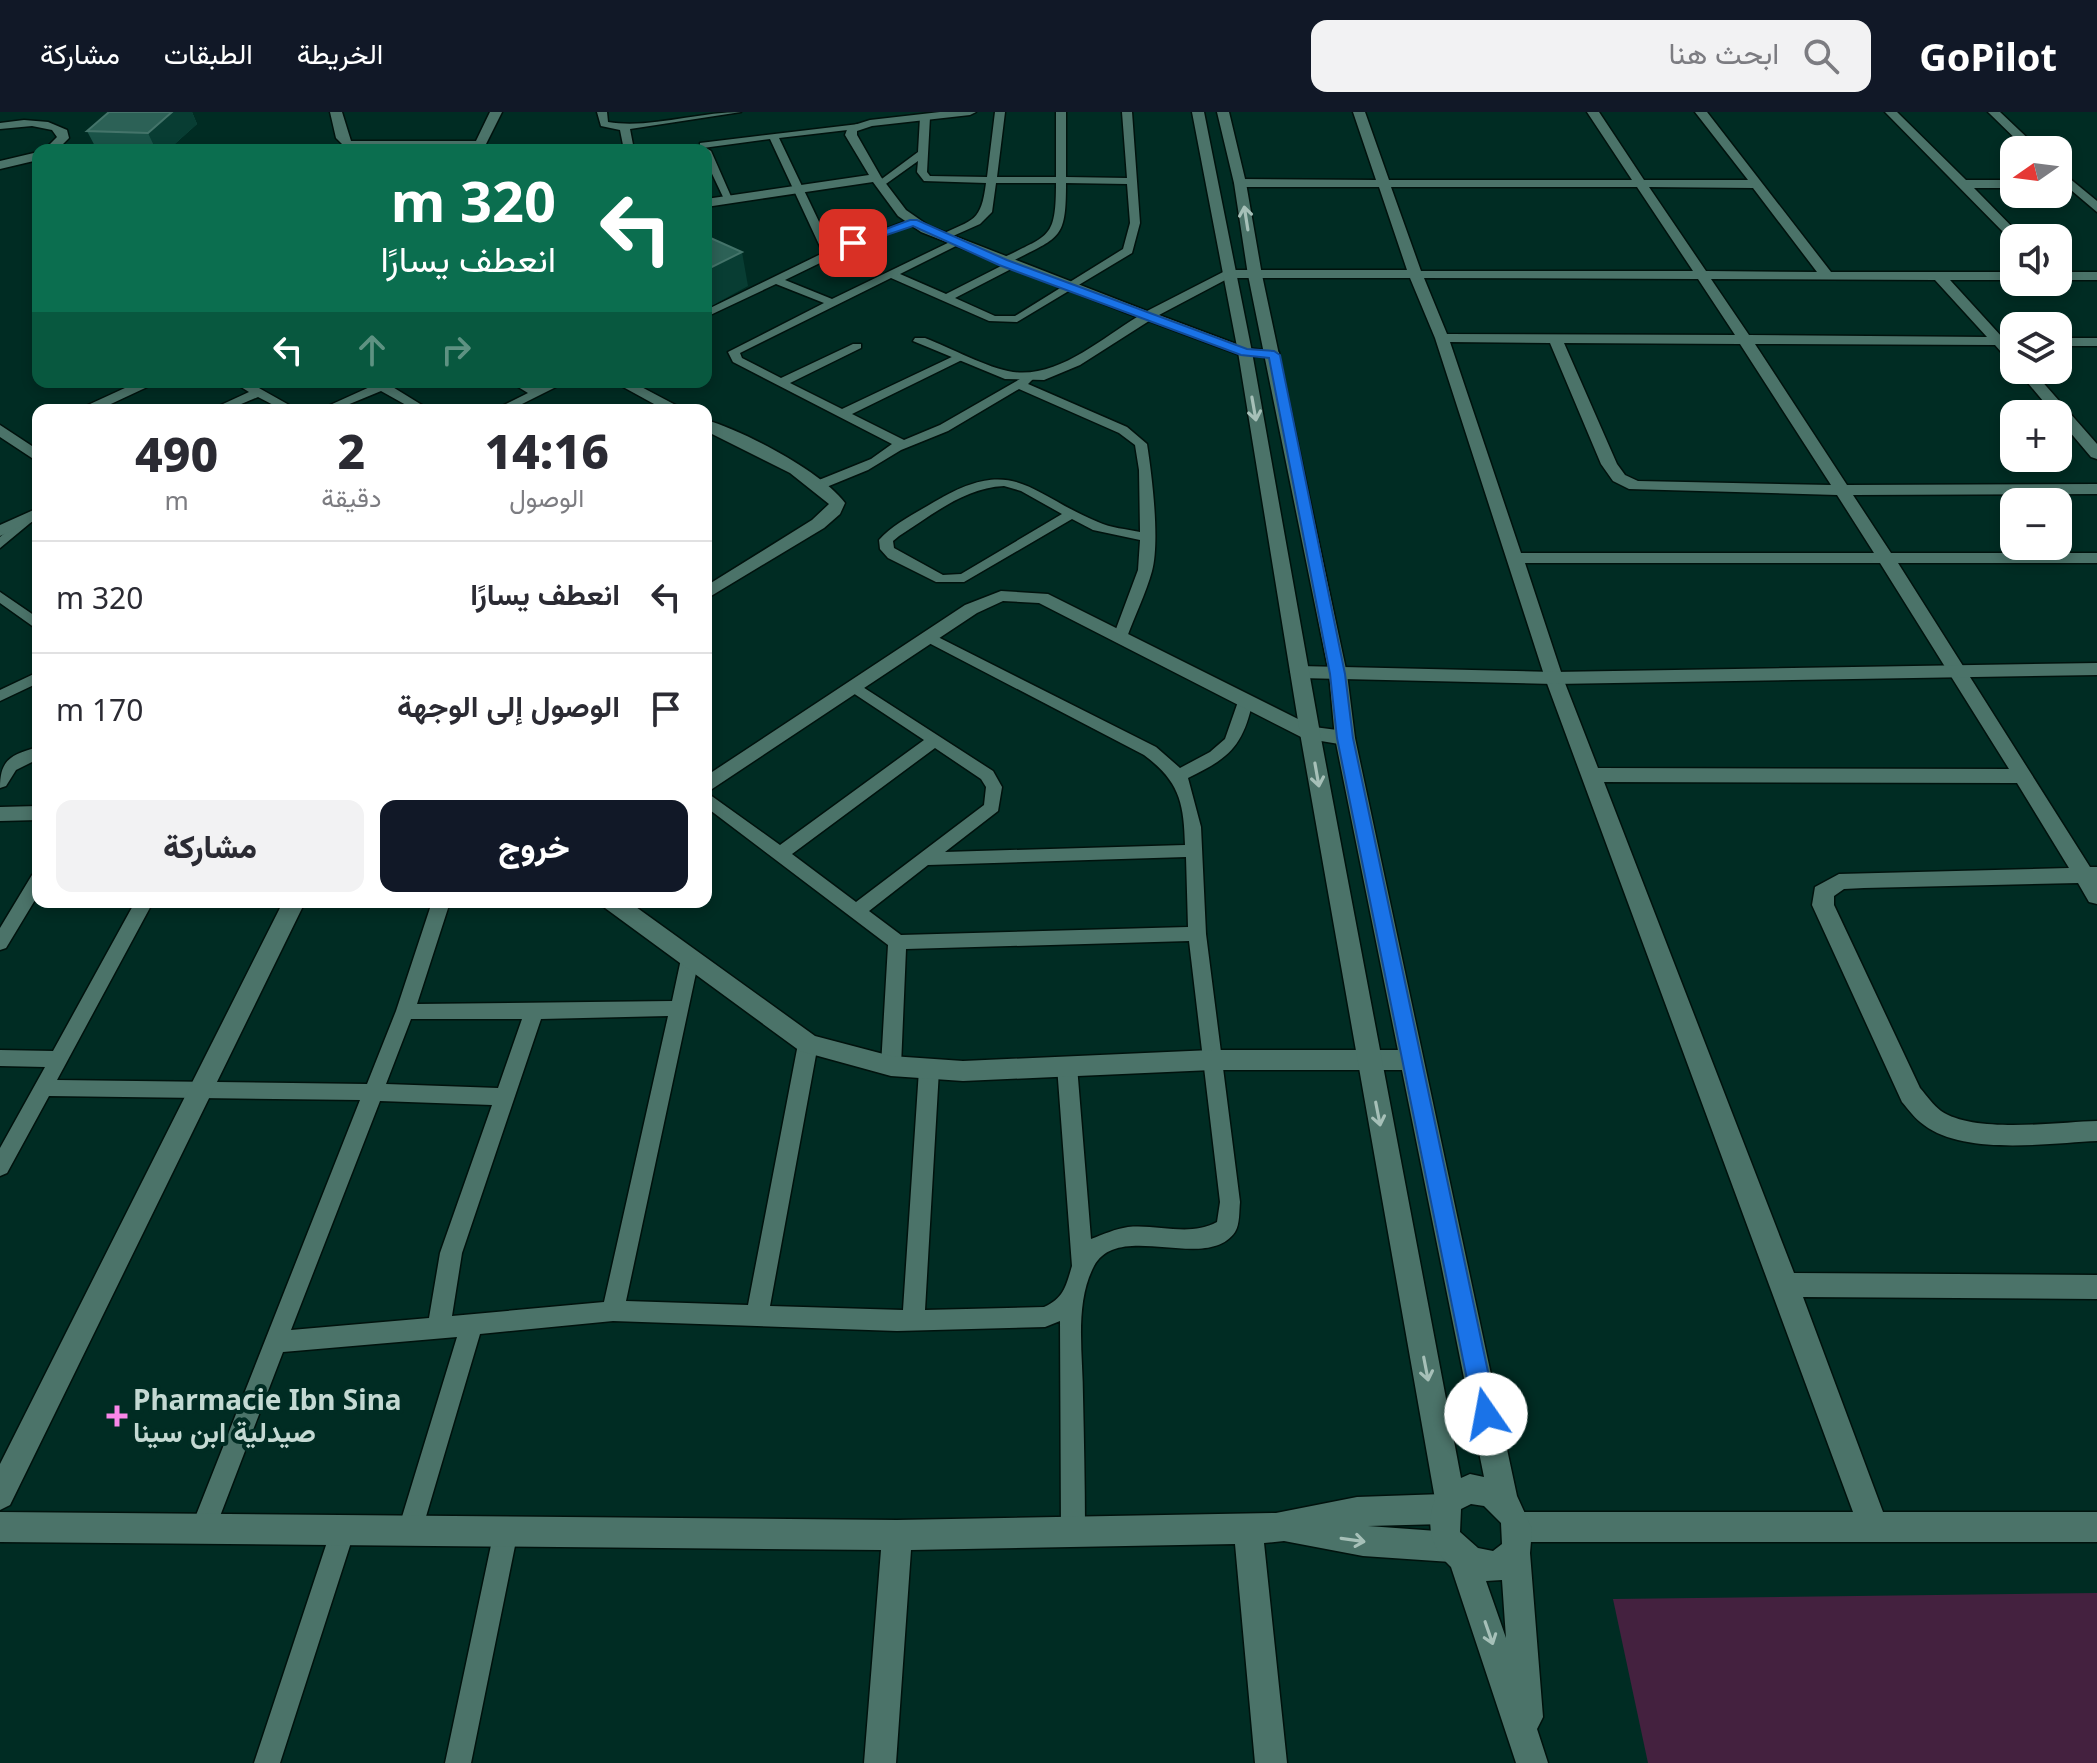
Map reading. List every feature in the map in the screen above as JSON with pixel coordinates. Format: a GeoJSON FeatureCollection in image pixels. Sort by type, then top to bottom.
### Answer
{"type":"FeatureCollection","features":[{"type":"Feature","properties":{"kind":"street"},"geometry":{"type":"LineString","coordinates":[[1,126],[6,112]]}},
{"type":"Feature","properties":{"kind":"street"},"geometry":{"type":"LineString","coordinates":[[336,112],[344,142],[367,144]]}},
{"type":"Feature","properties":{"kind":"street"},"geometry":{"type":"LineString","coordinates":[[480,144],[496,112]]}},
{"type":"Feature","properties":{"kind":"street"},"geometry":{"type":"LineString","coordinates":[[970,112],[850,124],[851,135],[878,181],[891,201],[913,222],[1007,264],[1245,352],[1274,355]]}},
{"type":"Feature","properties":{"kind":"street"},"geometry":{"type":"LineString","coordinates":[[1198,112],[1227,274],[1245,352],[1447,1504],[1442,1522],[1458,1553],[1531,1756]]}},
{"type":"Feature","properties":{"kind":"street"},"geometry":{"type":"LineString","coordinates":[[1223,112],[1240,183],[1255,275],[1338,674],[1345,738],[1512,1527],[1531,1756]]}},
{"type":"Feature","properties":{"kind":"street"},"geometry":{"type":"LineString","coordinates":[[1359,112],[1416,276],[1442,338],[1554,678],[1785,1285],[1873,1526]]}},
{"type":"Feature","properties":{"kind":"street"},"geometry":{"type":"LineString","coordinates":[[1593,112],[1745,340],[1958,670],[2022,776],[2090,875],[2097,896]]}},
{"type":"Feature","properties":{"kind":"street"},"geometry":{"type":"LineString","coordinates":[[1701,112],[1827,275]]}},
{"type":"Feature","properties":{"kind":"street"},"geometry":{"type":"LineString","coordinates":[[1891,112],[2003,224]]}},
{"type":"Feature","properties":{"kind":"street"},"geometry":{"type":"LineString","coordinates":[[1994,112],[2019,136]]}},
{"type":"Feature","properties":{"kind":"street"},"geometry":{"type":"LineString","coordinates":[[1,126],[28,118],[63,132],[63,138],[56,144]]}},
{"type":"Feature","properties":{"kind":"street"},"geometry":{"type":"LineString","coordinates":[[4,168],[32,158]]}},
{"type":"Feature","properties":{"kind":"street"},"geometry":{"type":"LineString","coordinates":[[712,202],[878,181]]}},
{"type":"Feature","properties":{"kind":"street"},"geometry":{"type":"LineString","coordinates":[[1240,183],[1756,184]]}},
{"type":"Feature","properties":{"kind":"street"},"geometry":{"type":"LineString","coordinates":[[1962,184],[2000,184]]}},
{"type":"Feature","properties":{"kind":"street"},"geometry":{"type":"LineString","coordinates":[[2072,185],[2097,185]]}},
{"type":"Feature","properties":{"kind":"street"},"geometry":{"type":"LineString","coordinates":[[2072,191],[2097,208]]}},
{"type":"Feature","properties":{"kind":"street"},"geometry":{"type":"LineString","coordinates":[[920,341],[1024,381],[1075,362],[1148,316],[1227,274],[2000,276]]}},
{"type":"Feature","properties":{"kind":"street"},"geometry":{"type":"LineString","coordinates":[[2072,276],[2097,276]]}},
{"type":"Feature","properties":{"kind":"street"},"geometry":{"type":"LineString","coordinates":[[1940,277],[2000,334]]}},
{"type":"Feature","properties":{"kind":"street"},"geometry":{"type":"LineString","coordinates":[[1442,338],[2000,341]]}},
{"type":"Feature","properties":{"kind":"street"},"geometry":{"type":"LineString","coordinates":[[1555,339],[1604,454],[1613,471],[1626,483],[1662,488],[2097,489]]}},
{"type":"Feature","properties":{"kind":"street"},"geometry":{"type":"LineString","coordinates":[[2072,342],[2097,342]]}},
{"type":"Feature","properties":{"kind":"street"},"geometry":{"type":"LineString","coordinates":[[2036,384],[2097,454]]}},
{"type":"Feature","properties":{"kind":"street"},"geometry":{"type":"LineString","coordinates":[[99,404],[137,388]]}},
{"type":"Feature","properties":{"kind":"street"},"geometry":{"type":"LineString","coordinates":[[633,388],[665,404]]}},
{"type":"Feature","properties":{"kind":"street"},"geometry":{"type":"LineString","coordinates":[[712,428],[819,485],[837,503],[834,511],[712,590]]}},
{"type":"Feature","properties":{"kind":"street"},"geometry":{"type":"LineString","coordinates":[[0,430],[7,443],[32,454]]}},
{"type":"Feature","properties":{"kind":"street"},"geometry":{"type":"LineString","coordinates":[[7,443],[32,433]]}},
{"type":"Feature","properties":{"kind":"street"},"geometry":{"type":"LineString","coordinates":[[0,531],[32,515]]}},
{"type":"Feature","properties":{"kind":"street"},"geometry":{"type":"LineString","coordinates":[[1514,558],[2097,558]]}},
{"type":"Feature","properties":{"kind":"street"},"geometry":{"type":"LineString","coordinates":[[712,782],[971,609],[1012,595],[1042,598],[1310,733],[1345,738]]}},
{"type":"Feature","properties":{"kind":"street"},"geometry":{"type":"LineString","coordinates":[[1299,672],[1554,678],[2097,669]]}},
{"type":"Feature","properties":{"kind":"street"},"geometry":{"type":"LineString","coordinates":[[1592,775],[2022,776]]}},
{"type":"Feature","properties":{"kind":"street"},"geometry":{"type":"LineString","coordinates":[[0,814],[32,813]]}},
{"type":"Feature","properties":{"kind":"street"},"geometry":{"type":"LineString","coordinates":[[2090,875],[1839,882],[1823,893],[1823,905],[1911,1095],[1935,1120],[1957,1128],[1999,1133],[2097,1131]]}},
{"type":"Feature","properties":{"kind":"street"},"geometry":{"type":"LineString","coordinates":[[0,1495],[291,908]]}},
{"type":"Feature","properties":{"kind":"street"},"geometry":{"type":"LineString","coordinates":[[621,908],[808,1044],[891,1066],[929,1070],[1212,1060],[1411,1060]]}},
{"type":"Feature","properties":{"kind":"street"},"geometry":{"type":"LineString","coordinates":[[1785,1285],[2097,1287]]}},
{"type":"Feature","properties":{"kind":"street"},"geometry":{"type":"LineString","coordinates":[[1262,1528],[1357,1512],[1447,1504],[1459,1492],[1481,1490],[1512,1527]]}},
{"type":"Feature","properties":{"kind":"street"},"geometry":{"type":"LineString","coordinates":[[0,1527],[897,1535],[1262,1528],[1458,1553],[1475,1565],[1498,1566],[1512,1527]]}},
{"type":"Feature","properties":{"kind":"street"},"geometry":{"type":"LineString","coordinates":[[1512,1527],[2097,1527]]}},
{"type":"Feature","properties":{"kind":"street"},"geometry":{"type":"LineString","coordinates":[[1262,1528],[1271,1763]]}},
{"type":"Feature","properties":{"kind":"street"},"geometry":{"type":"LineString","coordinates":[[880,1763],[897,1535]]}},
{"type":"Feature","properties":{"kind":"lane"},"geometry":{"type":"LineString","coordinates":[[602,112],[604,124],[626,128],[693,115],[736,112]]}},
{"type":"Feature","properties":{"kind":"lane"},"geometry":{"type":"LineString","coordinates":[[899,447],[900,443],[895,438],[737,360],[734,352],[890,274],[950,240],[984,216],[988,210],[1000,112]]}},
{"type":"Feature","properties":{"kind":"lane"},"geometry":{"type":"LineString","coordinates":[[946,298],[1007,264],[1056,231],[1061,221],[1061,112]]}},
{"type":"Feature","properties":{"kind":"lane"},"geometry":{"type":"LineString","coordinates":[[890,274],[993,319],[1010,320],[1025,317],[1122,255],[1132,245],[1135,223],[1127,112]]}},
{"type":"Feature","properties":{"kind":"lane"},"geometry":{"type":"LineString","coordinates":[[693,115],[703,144]]}},
{"type":"Feature","properties":{"kind":"lane"},"geometry":{"type":"LineString","coordinates":[[921,116],[922,172],[927,179],[1132,181]]}},
{"type":"Feature","properties":{"kind":"lane"},"geometry":{"type":"LineString","coordinates":[[712,148],[850,124]]}},
{"type":"Feature","properties":{"kind":"lane"},"geometry":{"type":"LineString","coordinates":[[626,128],[628,144]]}},
{"type":"Feature","properties":{"kind":"lane"},"geometry":{"type":"LineString","coordinates":[[773,135],[829,255]]}},
{"type":"Feature","properties":{"kind":"lane"},"geometry":{"type":"LineString","coordinates":[[878,181],[923,153]]}},
{"type":"Feature","properties":{"kind":"lane"},"geometry":{"type":"LineString","coordinates":[[712,164],[729,199]]}},
{"type":"Feature","properties":{"kind":"lane"},"geometry":{"type":"LineString","coordinates":[[712,311],[873,235],[913,222]]}},
{"type":"Feature","properties":{"kind":"lane"},"geometry":{"type":"LineString","coordinates":[[777,281],[833,303]]}},
{"type":"Feature","properties":{"kind":"lane"},"geometry":{"type":"LineString","coordinates":[[782,382],[857,346]]}},
{"type":"Feature","properties":{"kind":"lane"},"geometry":{"type":"LineString","coordinates":[[843,413],[960,357]]}},
{"type":"Feature","properties":{"kind":"lane"},"geometry":{"type":"LineString","coordinates":[[819,485],[936,432],[1024,381],[1123,430],[1138,441],[1144,455],[1146,537],[1145,570],[1130,603],[1120,637]]}},
{"type":"Feature","properties":{"kind":"lane"},"geometry":{"type":"LineString","coordinates":[[249,388],[280,404]]}},
{"type":"Feature","properties":{"kind":"lane"},"geometry":{"type":"LineString","coordinates":[[338,404],[371,388]]}},
{"type":"Feature","properties":{"kind":"lane"},"geometry":{"type":"LineString","coordinates":[[390,388],[415,404]]}},
{"type":"Feature","properties":{"kind":"lane"},"geometry":{"type":"LineString","coordinates":[[528,388],[536,392]]}},
{"type":"Feature","properties":{"kind":"lane"},"geometry":{"type":"LineString","coordinates":[[512,404],[546,388]]}},
{"type":"Feature","properties":{"kind":"lane"},"geometry":{"type":"LineString","coordinates":[[230,404],[257,393]]}},
{"type":"Feature","properties":{"kind":"lane"},"geometry":{"type":"LineString","coordinates":[[1071,514],[964,578],[941,579],[887,549],[886,540],[894,533],[957,496],[986,484],[1005,482],[1023,488],[1096,527],[1146,537]]}},
{"type":"Feature","properties":{"kind":"lane"},"geometry":{"type":"LineString","coordinates":[[0,544],[32,516]]}},
{"type":"Feature","properties":{"kind":"lane"},"geometry":{"type":"LineString","coordinates":[[0,596],[32,620]]}},
{"type":"Feature","properties":{"kind":"lane"},"geometry":{"type":"LineString","coordinates":[[930,638],[1150,751],[1177,776],[1187,799],[1194,851],[1197,934],[1230,1202],[1227,1227],[1218,1234],[1196,1239],[1144,1236],[1100,1245],[1083,1267],[1071,1304],[1073,1531]]}},
{"type":"Feature","properties":{"kind":"lane"},"geometry":{"type":"LineString","coordinates":[[0,696],[32,680]]}},
{"type":"Feature","properties":{"kind":"lane"},"geometry":{"type":"LineString","coordinates":[[855,687],[987,775],[995,796],[992,807],[855,912]]}},
{"type":"Feature","properties":{"kind":"lane"},"geometry":{"type":"LineString","coordinates":[[1177,776],[1230,746],[1237,736],[1245,700]]}},
{"type":"Feature","properties":{"kind":"lane"},"geometry":{"type":"LineString","coordinates":[[779,855],[935,740]]}},
{"type":"Feature","properties":{"kind":"lane"},"geometry":{"type":"LineString","coordinates":[[0,782],[5,761],[32,754]]}},
{"type":"Feature","properties":{"kind":"lane"},"geometry":{"type":"LineString","coordinates":[[712,803],[897,942],[1197,934]]}},
{"type":"Feature","properties":{"kind":"lane"},"geometry":{"type":"LineString","coordinates":[[924,859],[1194,851]]}},
{"type":"Feature","properties":{"kind":"lane"},"geometry":{"type":"LineString","coordinates":[[0,943],[32,890]]}},
{"type":"Feature","properties":{"kind":"lane"},"geometry":{"type":"LineString","coordinates":[[0,1167],[141,908]]}},
{"type":"Feature","properties":{"kind":"lane"},"geometry":{"type":"LineString","coordinates":[[203,1528],[405,1011],[439,908]]}},
{"type":"Feature","properties":{"kind":"lane"},"geometry":{"type":"LineString","coordinates":[[891,1066],[897,942]]}},
{"type":"Feature","properties":{"kind":"lane"},"geometry":{"type":"LineString","coordinates":[[613,1311],[690,959]]}},
{"type":"Feature","properties":{"kind":"lane"},"geometry":{"type":"LineString","coordinates":[[405,1011],[534,1012],[679,1008]]}},
{"type":"Feature","properties":{"kind":"lane"},"geometry":{"type":"LineString","coordinates":[[439,1328],[451,1253],[534,1012]]}},
{"type":"Feature","properties":{"kind":"lane"},"geometry":{"type":"LineString","coordinates":[[757,1316],[808,1044]]}},
{"type":"Feature","properties":{"kind":"lane"},"geometry":{"type":"LineString","coordinates":[[0,1058],[58,1059]]}},
{"type":"Feature","properties":{"kind":"lane"},"geometry":{"type":"LineString","coordinates":[[1067,1066],[1083,1267]]}},
{"type":"Feature","properties":{"kind":"lane"},"geometry":{"type":"LineString","coordinates":[[913,1320],[929,1070]]}},
{"type":"Feature","properties":{"kind":"lane"},"geometry":{"type":"LineString","coordinates":[[42,1088],[372,1092],[505,1097]]}},
{"type":"Feature","properties":{"kind":"lane"},"geometry":{"type":"LineString","coordinates":[[275,1342],[613,1311],[913,1320],[1045,1317],[1064,1311],[1071,1304]]}},
{"type":"Feature","properties":{"kind":"lane"},"geometry":{"type":"LineString","coordinates":[[410,1530],[472,1325]]}},
{"type":"Feature","properties":{"kind":"lane"},"geometry":{"type":"LineString","coordinates":[[267,1763],[343,1530]]}},
{"type":"Feature","properties":{"kind":"lane"},"geometry":{"type":"LineString","coordinates":[[458,1763],[506,1531]]}},
{"type":"Feature","properties":{"kind":"shaded area"},"geometry":{"type":"Polygon","coordinates":[[[2097,1593],[2097,1763],[1648,1763],[1613,1599],[2097,1593]]]}},
{"type":"Feature","properties":{"kind":"building"},"geometry":{"type":"Polygon","coordinates":[[[109,112],[172,112],[148,133],[87,131],[109,112]]]}},
{"type":"Feature","properties":{"kind":"building"},"geometry":{"type":"Polygon","coordinates":[[[712,239],[742,252],[712,267],[712,239]]]}},
{"type":"Feature","properties":{"kind":"place","name":"Pharmacie Ibn Sina صيدلية ابن سينا"},"geometry":{"type":"Point","coordinates":[117,1416]}},
{"type":"Feature","properties":{"kind":"route"},"geometry":{"type":"LineString","coordinates":[[853,243],[913,222],[1003,262],[1245,352],[1274,355],[1338,674],[1345,738],[1486,1414]]}}]}
